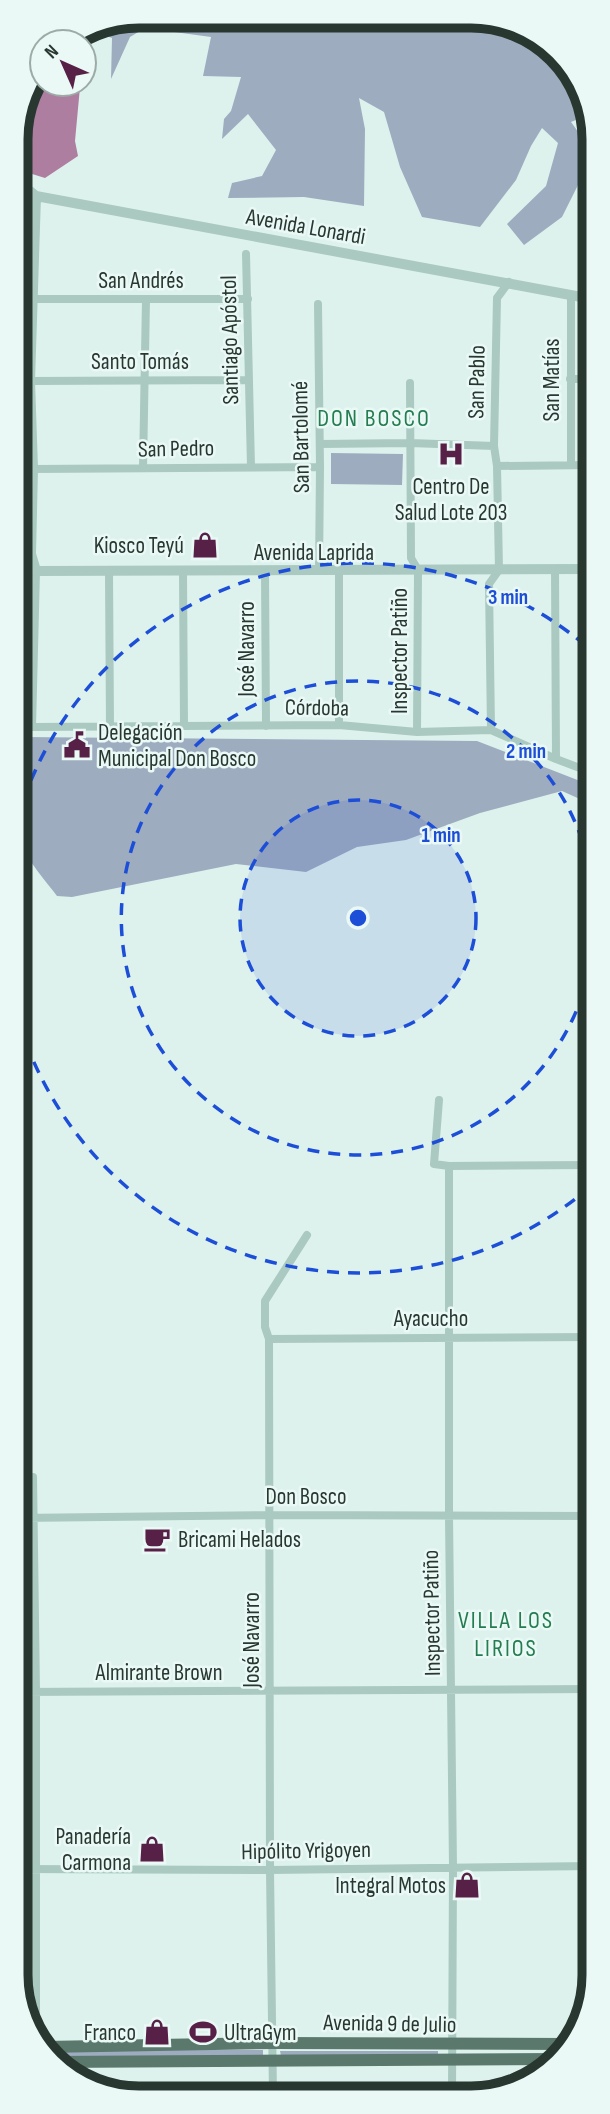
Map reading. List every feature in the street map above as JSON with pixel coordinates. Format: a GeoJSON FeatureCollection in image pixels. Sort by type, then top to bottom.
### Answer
{"type":"FeatureCollection","features":[{"type":"Feature","properties":{"kind":"main road","name":"Avenida 9 de Julio"},"geometry":{"type":"LineString","coordinates":[[55,2047],[273,2043],[558,2044]]}},
{"type":"Feature","properties":{"kind":"main road","name":"Avenida 9 de Julio"},"geometry":{"type":"LineString","coordinates":[[69,2062],[544,2059]]}},
{"type":"Feature","properties":{"kind":"street","name":"Avenida Lonardi"},"geometry":{"type":"LineString","coordinates":[[28,190],[36,197],[582,297]]}},
{"type":"Feature","properties":{"kind":"street"},"geometry":{"type":"LineString","coordinates":[[36,197],[30,381],[33,469],[31,554],[36,571]]}},
{"type":"Feature","properties":{"kind":"street","name":"Santiago Apóstol"},"geometry":{"type":"LineString","coordinates":[[247,254],[251,467]]}},
{"type":"Feature","properties":{"kind":"street","name":"San Pablo"},"geometry":{"type":"LineString","coordinates":[[491,730],[489,584],[499,570],[497,466],[494,446],[496,299],[509,282]]}},
{"type":"Feature","properties":{"kind":"street","name":"San Matías"},"geometry":{"type":"LineString","coordinates":[[571,295],[571,465]]}},
{"type":"Feature","properties":{"kind":"street","name":"San Andrés"},"geometry":{"type":"LineString","coordinates":[[33,299],[248,299]]}},
{"type":"Feature","properties":{"kind":"street"},"geometry":{"type":"LineString","coordinates":[[143,468],[146,299]]}},
{"type":"Feature","properties":{"kind":"street","name":"San Bartolomé"},"geometry":{"type":"LineString","coordinates":[[317,304],[320,570]]}},
{"type":"Feature","properties":{"kind":"street"},"geometry":{"type":"LineString","coordinates":[[570,379],[582,379]]}},
{"type":"Feature","properties":{"kind":"street","name":"Santo Tomás"},"geometry":{"type":"LineString","coordinates":[[30,381],[249,380]]}},
{"type":"Feature","properties":{"kind":"street","name":"Inspector Patiño"},"geometry":{"type":"LineString","coordinates":[[410,383],[411,558],[418,570],[417,732]]}},
{"type":"Feature","properties":{"kind":"street"},"geometry":{"type":"LineString","coordinates":[[320,444],[494,446]]}},
{"type":"Feature","properties":{"kind":"street"},"geometry":{"type":"LineString","coordinates":[[497,466],[582,466]]}},
{"type":"Feature","properties":{"kind":"street","name":"San Pedro"},"geometry":{"type":"LineString","coordinates":[[33,469],[320,467]]}},
{"type":"Feature","properties":{"kind":"street"},"geometry":{"type":"LineString","coordinates":[[555,569],[556,759]]}},
{"type":"Feature","properties":{"kind":"street","name":"Avenida Laprida"},"geometry":{"type":"LineString","coordinates":[[36,571],[582,569]]}},
{"type":"Feature","properties":{"kind":"street","name":"Córdoba"},"geometry":{"type":"LineString","coordinates":[[36,571],[32,727],[339,725],[417,732],[491,730],[582,769]]}},
{"type":"Feature","properties":{"kind":"street","name":"José Navarro"},"geometry":{"type":"LineString","coordinates":[[265,571],[266,726]]}},
{"type":"Feature","properties":{"kind":"street"},"geometry":{"type":"LineString","coordinates":[[338,571],[339,725]]}},
{"type":"Feature","properties":{"kind":"street"},"geometry":{"type":"LineString","coordinates":[[109,572],[110,727]]}},
{"type":"Feature","properties":{"kind":"street"},"geometry":{"type":"LineString","coordinates":[[183,572],[184,726]]}},
{"type":"Feature","properties":{"kind":"street"},"geometry":{"type":"LineString","coordinates":[[439,1100],[433,1164],[449,1167],[582,1165]]}},
{"type":"Feature","properties":{"kind":"street","name":"Inspector Patiño"},"geometry":{"type":"LineString","coordinates":[[449,1167],[452,2086]]}},
{"type":"Feature","properties":{"kind":"street","name":"José Navarro"},"geometry":{"type":"LineString","coordinates":[[273,2086],[269,1339],[265,1327],[265,1301],[307,1234]]}},
{"type":"Feature","properties":{"kind":"street","name":"Ayacucho"},"geometry":{"type":"LineString","coordinates":[[269,1339],[582,1336]]}},
{"type":"Feature","properties":{"kind":"street"},"geometry":{"type":"LineString","coordinates":[[33,1477],[36,2016]]}},
{"type":"Feature","properties":{"kind":"street","name":"Don Bosco"},"geometry":{"type":"LineString","coordinates":[[28,1518],[269,1515],[582,1516]]}},
{"type":"Feature","properties":{"kind":"street","name":"Almirante Brown"},"geometry":{"type":"LineString","coordinates":[[28,1692],[582,1689]]}},
{"type":"Feature","properties":{"kind":"street","name":"Hipólito Yrigoyen"},"geometry":{"type":"LineString","coordinates":[[28,1868],[270,1870],[582,1866]]}},
{"type":"Feature","properties":{"kind":"shaded area"},"geometry":{"type":"Polygon","coordinates":[[[145,28],[130,37],[111,79],[112,38],[102,34],[124,29],[145,28]]]}},
{"type":"Feature","properties":{"kind":"shaded area"},"geometry":{"type":"Polygon","coordinates":[[[145,28],[493,30],[520,39],[539,51],[550,60],[571,90],[580,117],[571,122],[582,135],[582,177],[562,217],[524,245],[507,224],[546,186],[558,143],[542,128],[516,180],[480,227],[422,217],[400,167],[384,112],[359,98],[365,129],[364,206],[304,197],[228,198],[232,183],[262,176],[276,150],[248,114],[222,139],[224,119],[231,111],[241,77],[203,76],[211,37],[145,28]]]}},
{"type":"Feature","properties":{"kind":"shaded area"},"geometry":{"type":"Polygon","coordinates":[[[36,98],[79,98],[75,141],[78,156],[45,178],[28,173],[28,132],[36,98]]]}},
{"type":"Feature","properties":{"kind":"shaded area"},"geometry":{"type":"Polygon","coordinates":[[[331,453],[403,454],[402,485],[331,484],[331,453]]]}},
{"type":"Feature","properties":{"kind":"shaded area"},"geometry":{"type":"Polygon","coordinates":[[[28,737],[477,741],[582,782],[582,800],[562,791],[480,813],[406,840],[357,847],[306,872],[236,864],[72,897],[57,896],[28,857],[28,737]]]}},
{"type":"Feature","properties":{"kind":"shaded area"},"geometry":{"type":"Polygon","coordinates":[[[57,2050],[263,2050],[263,2056],[62,2056],[57,2050]]]}},
{"type":"Feature","properties":{"kind":"shaded area"},"geometry":{"type":"Polygon","coordinates":[[[280,2051],[438,2051],[438,2056],[281,2056],[280,2051]]]}},
{"type":"Feature","properties":{"kind":"place","name":"Centro De Salud Lote 203"},"geometry":{"type":"Point","coordinates":[451,454]}},
{"type":"Feature","properties":{"kind":"place","name":"Kiosco Teyú"},"geometry":{"type":"Point","coordinates":[205,545]}},
{"type":"Feature","properties":{"kind":"place","name":"Delegación Municipal Don Bosco"},"geometry":{"type":"Point","coordinates":[77,745]}},
{"type":"Feature","properties":{"kind":"place","name":"Bricami Helados"},"geometry":{"type":"Point","coordinates":[157,1539]}},
{"type":"Feature","properties":{"kind":"place","name":"Panadería Carmona"},"geometry":{"type":"Point","coordinates":[152,1849]}},
{"type":"Feature","properties":{"kind":"place","name":"Integral Motos"},"geometry":{"type":"Point","coordinates":[467,1885]}},
{"type":"Feature","properties":{"kind":"place","name":"Franco"},"geometry":{"type":"Point","coordinates":[157,2032]}},
{"type":"Feature","properties":{"kind":"place","name":"UltraGym"},"geometry":{"type":"Point","coordinates":[203,2032]}},
{"type":"Feature","properties":{"kind":"district","name":"DON BOSCO"},"geometry":{"type":"Point","coordinates":[374,418]}},
{"type":"Feature","properties":{"kind":"district","name":"VILLA LOS LIRIOS"},"geometry":{"type":"Point","coordinates":[506,1634]}}]}
